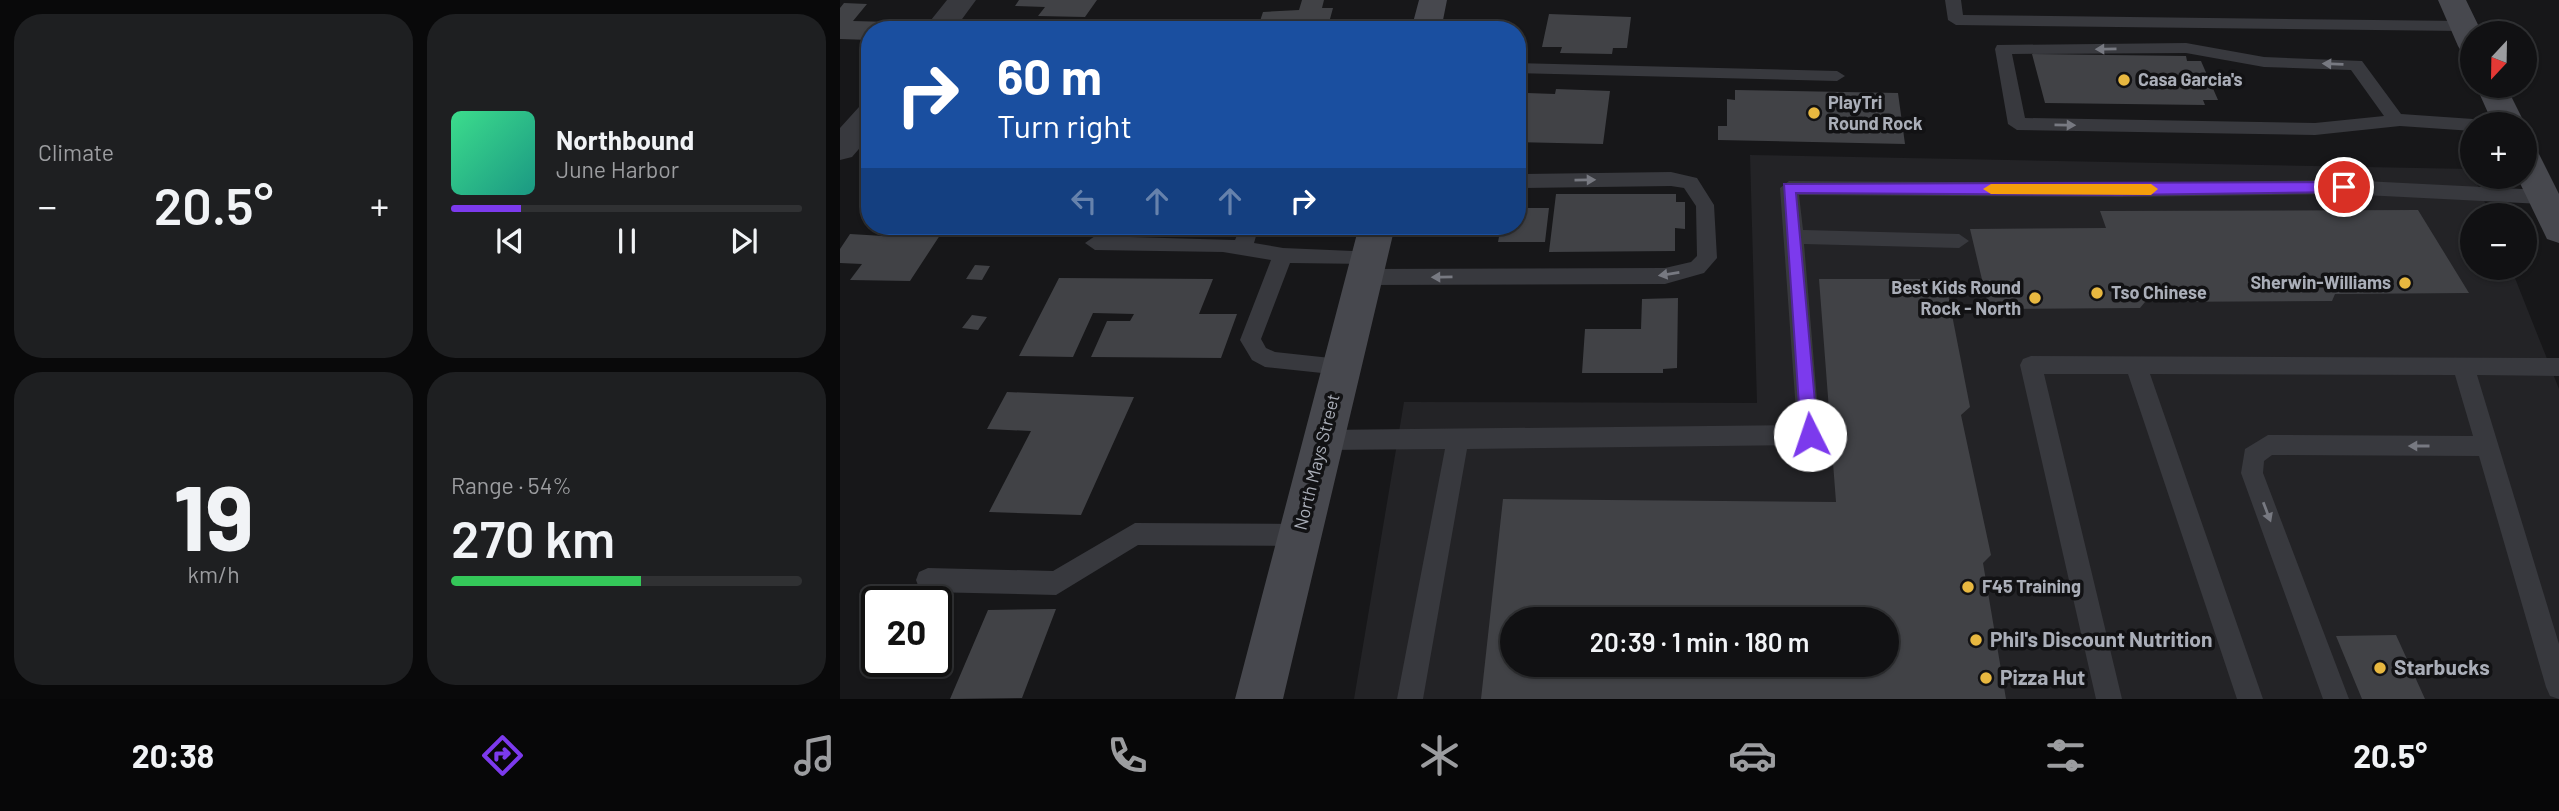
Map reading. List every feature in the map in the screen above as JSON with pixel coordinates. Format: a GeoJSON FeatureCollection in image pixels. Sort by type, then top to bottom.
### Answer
{"type":"FeatureCollection","features":[{"type":"Feature","properties":{"kind":"main road"},"geometry":{"type":"LineString","coordinates":[[1428,21],[1433,0]]}},
{"type":"Feature","properties":{"kind":"main road"},"geometry":{"type":"LineString","coordinates":[[2537,183],[2559,230]]}},
{"type":"Feature","properties":{"kind":"main road","name":"North Mays Street"},"geometry":{"type":"LineString","coordinates":[[1259,699],[1370,253]]}},
{"type":"Feature","properties":{"kind":"street"},"geometry":{"type":"LineString","coordinates":[[945,21],[962,0]]}},
{"type":"Feature","properties":{"kind":"street"},"geometry":{"type":"LineString","coordinates":[[840,149],[861,125]]}},
{"type":"Feature","properties":{"kind":"lane"},"geometry":{"type":"LineString","coordinates":[[1952,0],[1956,20],[2460,24]]}},
{"type":"Feature","properties":{"kind":"lane"},"geometry":{"type":"LineString","coordinates":[[2397,121],[2356,65],[2264,62],[2186,48],[2003,50],[2017,124],[2315,130],[2397,121],[2460,124]]}},
{"type":"Feature","properties":{"kind":"lane"},"geometry":{"type":"LineString","coordinates":[[1526,68],[1837,76]]}},
{"type":"Feature","properties":{"kind":"lane"},"geometry":{"type":"LineString","coordinates":[[1095,243],[1223,245],[1283,255],[1370,253],[1664,276],[1697,268],[1707,258],[1705,205],[1690,183],[1671,179],[1526,181]]}},
{"type":"Feature","properties":{"kind":"lane"},"geometry":{"type":"LineString","coordinates":[[1323,440],[1810,435],[1788,188],[2120,190],[2344,187],[2544,197]]}},
{"type":"Feature","properties":{"kind":"lane"},"geometry":{"type":"LineString","coordinates":[[1242,248],[1247,235]]}},
{"type":"Feature","properties":{"kind":"lane"},"geometry":{"type":"LineString","coordinates":[[1794,237],[1959,241]]}},
{"type":"Feature","properties":{"kind":"lane"},"geometry":{"type":"LineString","coordinates":[[1283,255],[1250,340],[1259,354],[1272,361],[1341,366]]}},
{"type":"Feature","properties":{"kind":"lane"},"geometry":{"type":"LineString","coordinates":[[2109,699],[2031,365],[2559,367]]}},
{"type":"Feature","properties":{"kind":"lane"},"geometry":{"type":"LineString","coordinates":[[2136,365],[2250,699]]}},
{"type":"Feature","properties":{"kind":"lane"},"geometry":{"type":"LineString","coordinates":[[2463,366],[2559,687]]}},
{"type":"Feature","properties":{"kind":"lane"},"geometry":{"type":"LineString","coordinates":[[1410,699],[1458,439]]}},
{"type":"Feature","properties":{"kind":"lane"},"geometry":{"type":"LineString","coordinates":[[2336,699],[2252,473],[2253,456],[2268,446],[2487,446]]}},
{"type":"Feature","properties":{"kind":"lane"},"geometry":{"type":"LineString","coordinates":[[928,580],[1056,583],[1135,534],[1298,535]]}},
{"type":"Feature","properties":{"kind":"shaded area"},"geometry":{"type":"Polygon","coordinates":[[[1750,155],[2460,169],[2460,189],[2479,189],[2485,203],[2460,203],[2460,280],[2516,280],[2559,389],[2559,699],[1354,699],[1404,402],[1757,403],[1750,155]]]}},
{"type":"Feature","properties":{"kind":"building"},"geometry":{"type":"Polygon","coordinates":[[[1019,0],[1097,0],[1085,17],[1038,16],[1045,7],[1015,6],[1019,0]]]}},
{"type":"Feature","properties":{"kind":"building"},"geometry":{"type":"Polygon","coordinates":[[[1302,0],[1324,0],[1322,8],[1333,8],[1329,21],[1260,21],[1263,12],[1299,10],[1302,0]]]}},
{"type":"Feature","properties":{"kind":"building"},"geometry":{"type":"Polygon","coordinates":[[[844,3],[867,4],[853,21],[861,21],[861,40],[840,39],[840,8],[844,3]]]}},
{"type":"Feature","properties":{"kind":"building"},"geometry":{"type":"Polygon","coordinates":[[[1549,14],[1631,17],[1627,48],[1613,48],[1612,54],[1560,53],[1562,47],[1542,47],[1549,14]]]}},
{"type":"Feature","properties":{"kind":"building","name":"Casa Garcia's"},"geometry":{"type":"Polygon","coordinates":[[[2032,54],[2186,56],[2187,61],[2201,61],[2218,100],[2203,100],[2205,105],[2045,103],[2032,54]]]}},
{"type":"Feature","properties":{"kind":"building"},"geometry":{"type":"Polygon","coordinates":[[[1556,89],[1610,91],[1603,144],[1526,142],[1527,93],[1555,94],[1556,89]]]}},
{"type":"Feature","properties":{"kind":"building","name":"PlayTri Round Rock"},"geometry":{"type":"Polygon","coordinates":[[[1735,90],[1898,93],[1905,144],[1718,140],[1718,126],[1727,126],[1727,99],[1735,100],[1735,90]]]}},
{"type":"Feature","properties":{"kind":"building"},"geometry":{"type":"Polygon","coordinates":[[[1556,194],[1676,194],[1676,202],[1685,202],[1685,229],[1675,228],[1675,251],[1549,252],[1556,194]]]}},
{"type":"Feature","properties":{"kind":"building"},"geometry":{"type":"Polygon","coordinates":[[[1526,208],[1549,208],[1545,242],[1498,242],[1499,235],[1526,235],[1526,208]]]}},
{"type":"Feature","properties":{"kind":"building"},"geometry":{"type":"Polygon","coordinates":[[[2418,210],[2469,293],[2335,294],[2332,301],[2145,302],[2140,308],[1989,309],[1970,229],[2106,228],[2100,211],[2418,210]]]}},
{"type":"Feature","properties":{"kind":"building"},"geometry":{"type":"Polygon","coordinates":[[[850,234],[940,235],[910,281],[850,280],[862,264],[840,263],[840,249],[850,234]]]}},
{"type":"Feature","properties":{"kind":"building"},"geometry":{"type":"Polygon","coordinates":[[[975,265],[990,266],[982,280],[966,279],[975,265]]]}},
{"type":"Feature","properties":{"kind":"building"},"geometry":{"type":"Polygon","coordinates":[[[1059,278],[1213,279],[1199,314],[1237,314],[1221,358],[1091,357],[1107,321],[1130,321],[1134,314],[1093,313],[1073,357],[1019,356],[1059,278]]]}},
{"type":"Feature","properties":{"kind":"building"},"geometry":{"type":"Polygon","coordinates":[[[1819,279],[1945,279],[1970,407],[1961,415],[1991,555],[1983,563],[2006,699],[1481,699],[1503,499],[1836,502],[1819,279]]]}},
{"type":"Feature","properties":{"kind":"building"},"geometry":{"type":"Polygon","coordinates":[[[1678,298],[1677,368],[1663,369],[1663,373],[1582,373],[1585,329],[1641,329],[1642,299],[1678,298]]]}},
{"type":"Feature","properties":{"kind":"building"},"geometry":{"type":"Polygon","coordinates":[[[972,315],[987,317],[978,330],[962,328],[972,315]]]}},
{"type":"Feature","properties":{"kind":"building"},"geometry":{"type":"Polygon","coordinates":[[[1007,392],[1134,397],[1081,515],[989,512],[1031,431],[987,429],[1007,392]]]}},
{"type":"Feature","properties":{"kind":"building"},"geometry":{"type":"Polygon","coordinates":[[[1056,609],[1022,698],[950,699],[988,610],[1056,609]]]}},
{"type":"Feature","properties":{"kind":"building","name":"Starbucks"},"geometry":{"type":"Polygon","coordinates":[[[2396,635],[2425,699],[2362,699],[2336,636],[2396,635]]]}},
{"type":"Feature","properties":{"kind":"slow traffic"},"geometry":{"type":"LineString","coordinates":[[1991,189],[2151,189]]}},
{"type":"Feature","properties":{"kind":"place","name":"Casa Garcia's"},"geometry":{"type":"Point","coordinates":[2124,80]}},
{"type":"Feature","properties":{"kind":"place","name":"PlayTri Round Rock"},"geometry":{"type":"Point","coordinates":[1814,113]}},
{"type":"Feature","properties":{"kind":"place","name":"Sherwin-Williams"},"geometry":{"type":"Point","coordinates":[2405,283]}},
{"type":"Feature","properties":{"kind":"place","name":"Tso Chinese"},"geometry":{"type":"Point","coordinates":[2097,293]}},
{"type":"Feature","properties":{"kind":"place","name":"Best Kids Round Rock - North"},"geometry":{"type":"Point","coordinates":[2035,298]}},
{"type":"Feature","properties":{"kind":"place","name":"F45 Training"},"geometry":{"type":"Point","coordinates":[1968,587]}},
{"type":"Feature","properties":{"kind":"place","name":"Phil's Discount Nutrition"},"geometry":{"type":"Point","coordinates":[1976,640]}},
{"type":"Feature","properties":{"kind":"place","name":"Starbucks"},"geometry":{"type":"Point","coordinates":[2380,668]}},
{"type":"Feature","properties":{"kind":"place","name":"Pizza Hut"},"geometry":{"type":"Point","coordinates":[1986,678]}},
{"type":"Feature","properties":{"kind":"route"},"geometry":{"type":"LineString","coordinates":[[1810,435],[1788,188],[2120,190],[2344,187]]}}]}
